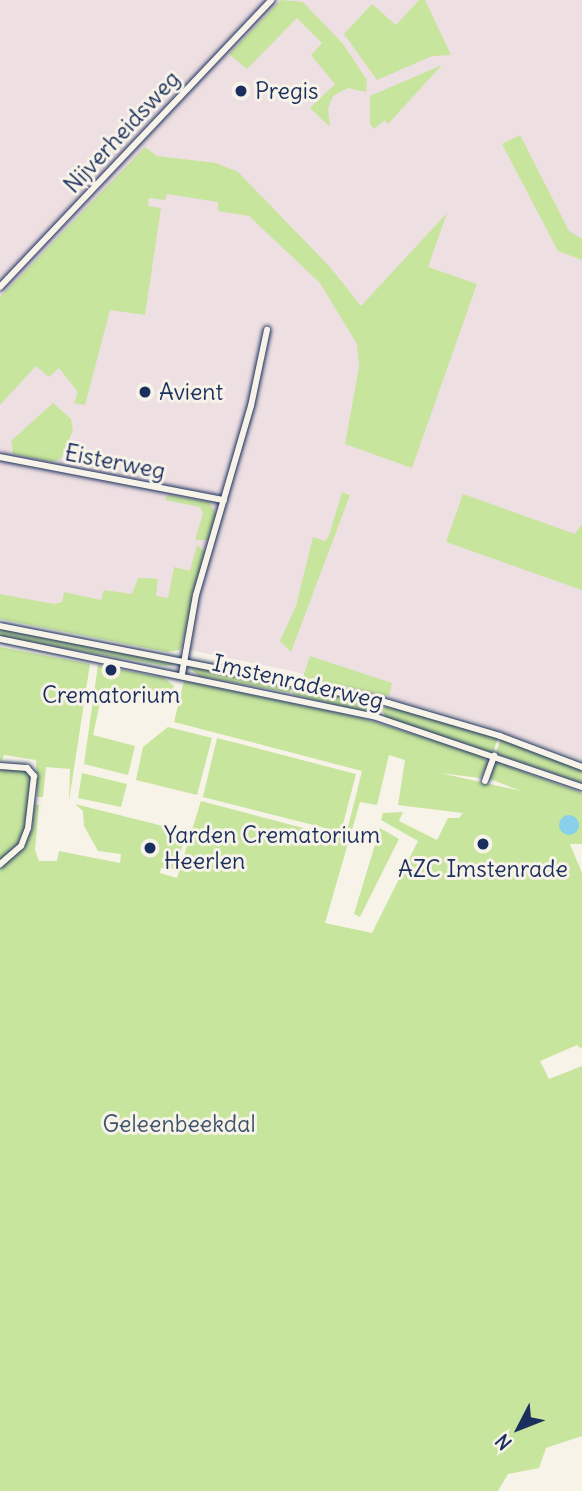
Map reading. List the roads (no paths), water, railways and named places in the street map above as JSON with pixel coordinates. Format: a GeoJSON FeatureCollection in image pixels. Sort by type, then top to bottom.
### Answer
{"type":"FeatureCollection","features":[{"type":"Feature","properties":{"kind":"street","name":"Nijverheidsweg"},"geometry":{"type":"LineString","coordinates":[[0,288],[271,0]]}},
{"type":"Feature","properties":{"kind":"street"},"geometry":{"type":"LineString","coordinates":[[182,674],[196,595],[251,406],[267,330]]}},
{"type":"Feature","properties":{"kind":"street","name":"Eisterweg"},"geometry":{"type":"LineString","coordinates":[[0,457],[223,500]]}},
{"type":"Feature","properties":{"kind":"street","name":"Imstenraderweg"},"geometry":{"type":"LineString","coordinates":[[0,626],[184,661],[414,710],[582,767]]}},
{"type":"Feature","properties":{"kind":"street","name":"Imstenraderweg"},"geometry":{"type":"LineString","coordinates":[[0,639],[182,674],[373,716],[582,787]]}},
{"type":"Feature","properties":{"kind":"street"},"geometry":{"type":"LineString","coordinates":[[485,782],[494,756]]}},
{"type":"Feature","properties":{"kind":"street"},"geometry":{"type":"LineString","coordinates":[[0,766],[27,768],[34,776],[28,828],[21,846],[0,864]]}},
{"type":"Feature","properties":{"kind":"water"},"geometry":{"type":"Polygon","coordinates":[[[565,815],[573,815],[579,825],[573,835],[565,835],[559,829],[559,821],[565,815]]]}},
{"type":"Feature","properties":{"kind":"place","name":"Pregis"},"geometry":{"type":"Point","coordinates":[241,91]}},
{"type":"Feature","properties":{"kind":"place","name":"Avient"},"geometry":{"type":"Point","coordinates":[145,392]}},
{"type":"Feature","properties":{"kind":"place","name":"Crematorium"},"geometry":{"type":"Point","coordinates":[111,670]}},
{"type":"Feature","properties":{"kind":"place","name":"AZC Imstenrade"},"geometry":{"type":"Point","coordinates":[483,844]}},
{"type":"Feature","properties":{"kind":"place","name":"Yarden Crematorium Heerlen"},"geometry":{"type":"Point","coordinates":[150,848]}},
{"type":"Feature","properties":{"kind":"park label","name":"Geleenbeekdal"},"geometry":{"type":"Point","coordinates":[179,1124]}}]}
